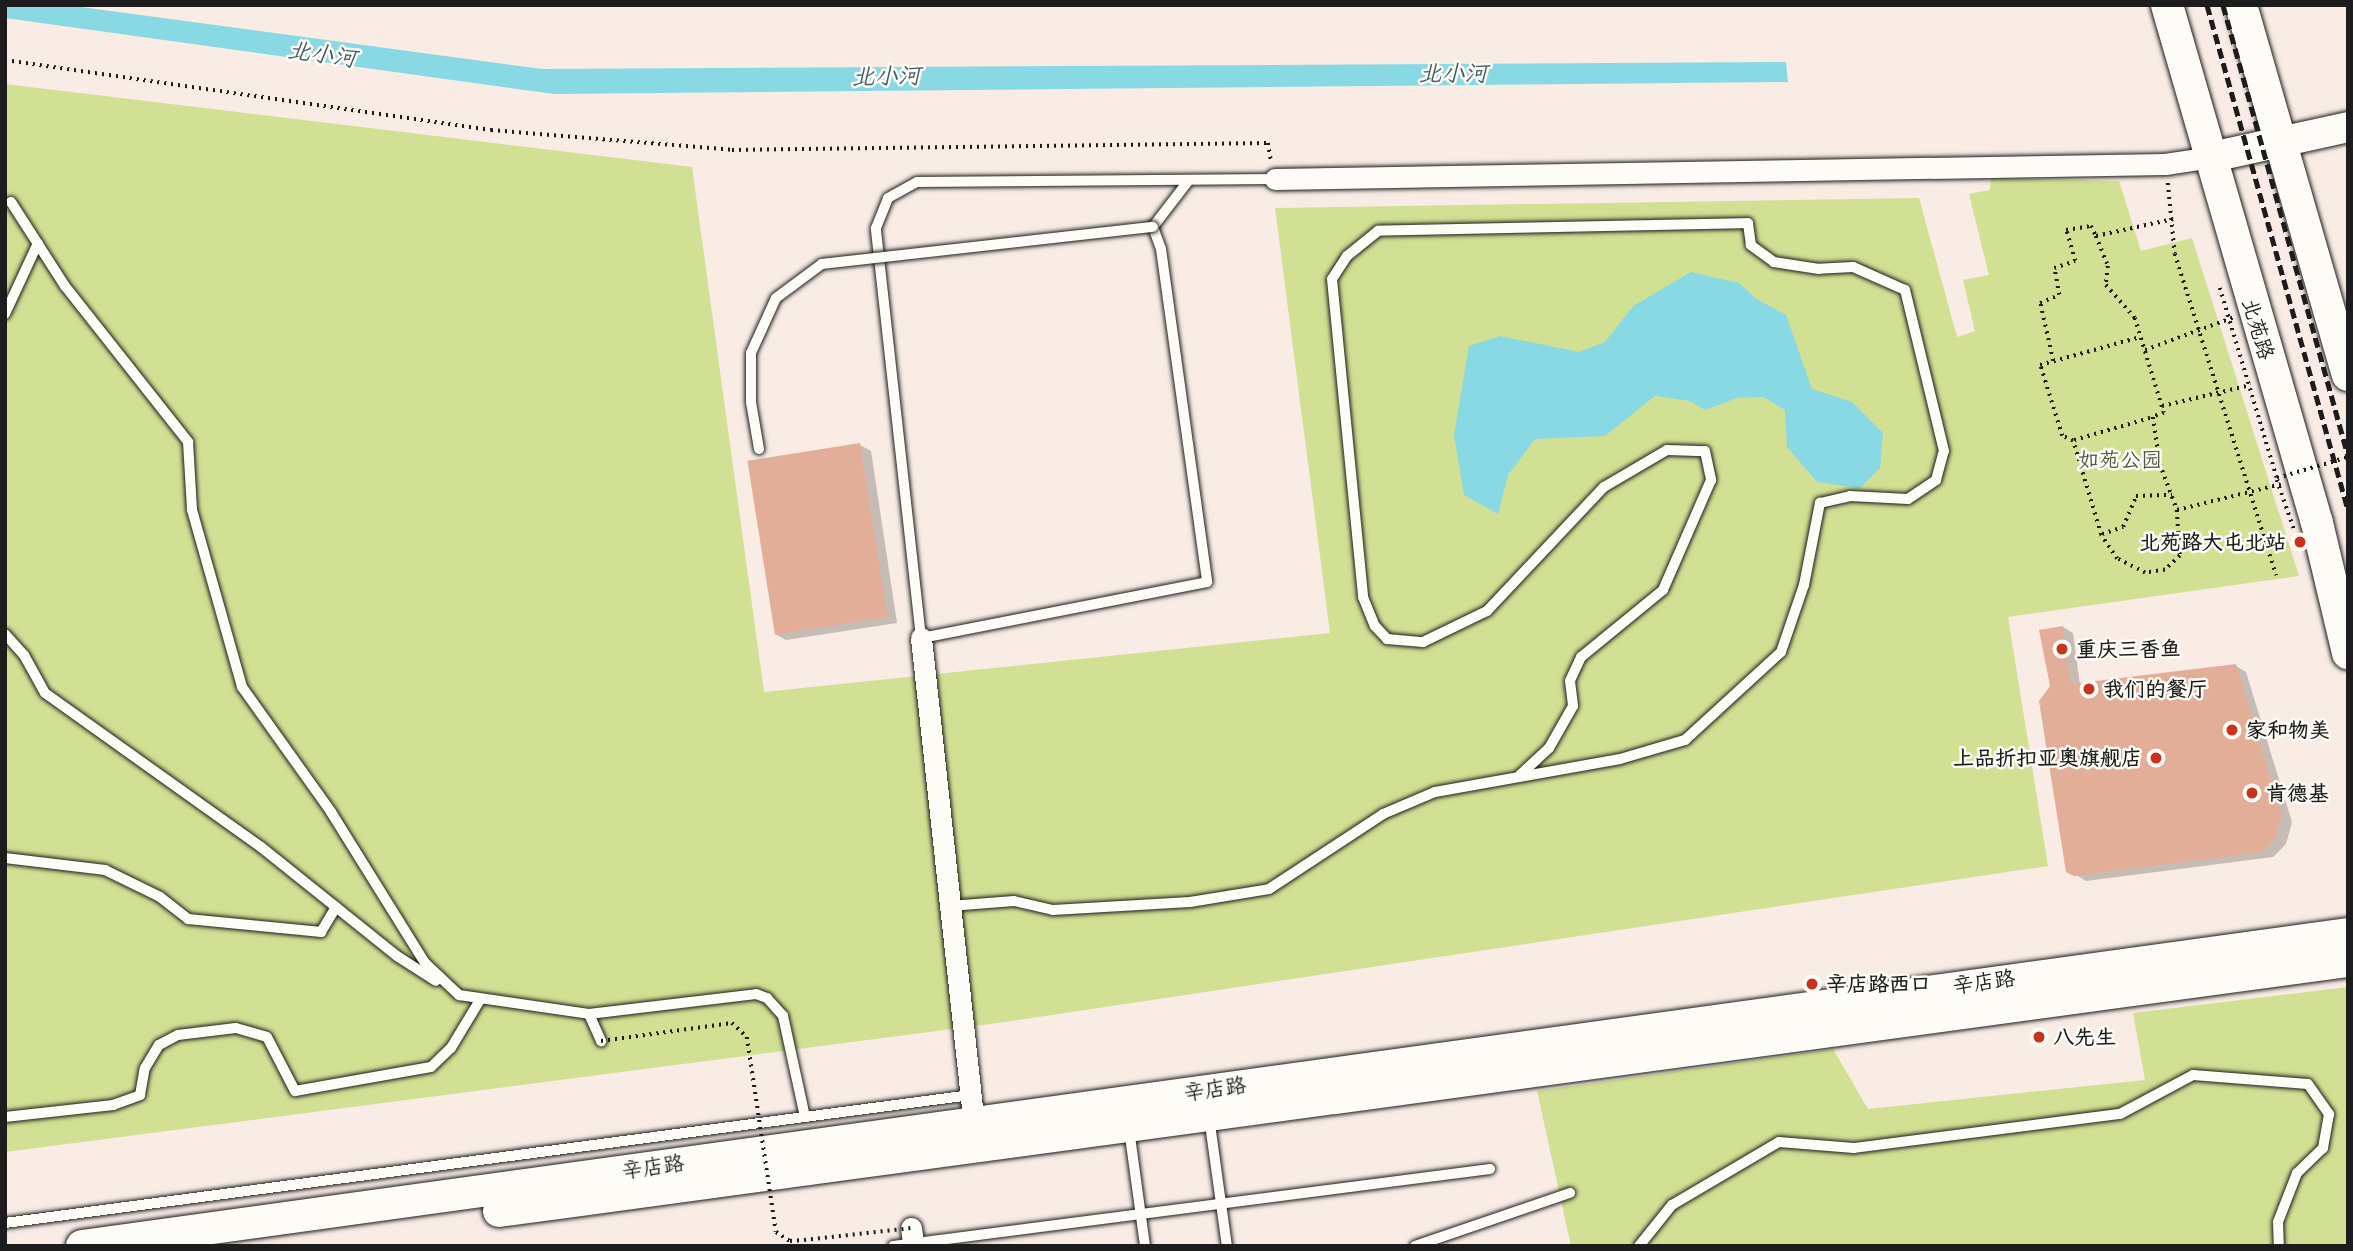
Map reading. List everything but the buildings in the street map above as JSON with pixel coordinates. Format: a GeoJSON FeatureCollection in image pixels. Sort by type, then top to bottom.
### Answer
{"type":"FeatureCollection","features":[{"type":"Feature","properties":{"kind":"main road","name":"北苑路"},"geometry":{"type":"LineString","coordinates":[[2167,5],[2274,382],[2290,479],[2348,653]]}},
{"type":"Feature","properties":{"kind":"main road"},"geometry":{"type":"LineString","coordinates":[[2241,5],[2348,375]]}},
{"type":"Feature","properties":{"kind":"main road","name":"辛店路"},"geometry":{"type":"LineString","coordinates":[[82,1246],[2348,934]]}},
{"type":"Feature","properties":{"kind":"main road","name":"辛店路"},"geometry":{"type":"LineString","coordinates":[[238,1246],[974,1122],[1129,1126],[1942,1012],[2348,961]]}},
{"type":"Feature","properties":{"kind":"street"},"geometry":{"type":"LineString","coordinates":[[1275,180],[2165,164],[2282,144],[2348,127]]}},
{"type":"Feature","properties":{"kind":"street"},"geometry":{"type":"LineString","coordinates":[[921,638],[974,1122]]}},
{"type":"Feature","properties":{"kind":"lane"},"geometry":{"type":"LineString","coordinates":[[759,449],[751,402],[751,353],[776,298],[822,264],[1153,227],[1189,180]]}},
{"type":"Feature","properties":{"kind":"lane"},"geometry":{"type":"LineString","coordinates":[[1153,227],[1161,249],[1208,582],[921,638],[876,228],[887,198],[917,182],[1275,180]]}},
{"type":"Feature","properties":{"kind":"lane"},"geometry":{"type":"LineString","coordinates":[[11,202],[65,286],[188,442],[192,510],[242,687],[331,812],[425,963],[458,995]]}},
{"type":"Feature","properties":{"kind":"lane"},"geometry":{"type":"LineString","coordinates":[[950,906],[1014,901],[1053,910],[1190,902],[1269,889],[1382,814],[1435,792],[1620,759],[1685,740],[1781,652],[1804,585],[1819,503],[1850,496],[1908,499],[1936,480],[1944,451],[1905,290],[1853,267],[1819,269],[1774,262],[1751,246],[1748,223],[1378,231],[1347,256],[1332,279],[1363,597],[1374,626],[1387,639],[1423,642],[1487,611],[1604,487],[1667,450],[1705,451],[1711,480],[1663,590],[1581,657],[1570,681],[1573,706],[1549,748],[1521,775]]}},
{"type":"Feature","properties":{"kind":"lane"},"geometry":{"type":"LineString","coordinates":[[5,314],[38,243]]}},
{"type":"Feature","properties":{"kind":"lane"},"geometry":{"type":"LineString","coordinates":[[5,634],[45,693],[261,847],[397,956],[458,995],[589,1014],[756,994],[767,998],[783,1016],[805,1117]]}},
{"type":"Feature","properties":{"kind":"lane"},"geometry":{"type":"LineString","coordinates":[[5,858],[105,870],[160,897],[188,919],[321,932],[336,907]]}},
{"type":"Feature","properties":{"kind":"lane"},"geometry":{"type":"LineString","coordinates":[[5,1117],[113,1105],[140,1095],[145,1068],[159,1045],[178,1035],[236,1028],[267,1037],[295,1091],[431,1067],[451,1048],[480,1000]]}},
{"type":"Feature","properties":{"kind":"lane"},"geometry":{"type":"LineString","coordinates":[[589,1014],[601,1041]]}},
{"type":"Feature","properties":{"kind":"lane"},"geometry":{"type":"LineString","coordinates":[[1639,1246],[1672,1205],[1779,1142],[1854,1149],[2120,1114],[2193,1075],[2308,1084],[2329,1114],[2323,1148],[2297,1173],[2278,1222],[2279,1246]]}},
{"type":"Feature","properties":{"kind":"lane"},"geometry":{"type":"LineString","coordinates":[[1209,1115],[1227,1246]]}},
{"type":"Feature","properties":{"kind":"lane"},"geometry":{"type":"LineString","coordinates":[[5,1223],[805,1117],[974,1122]]}},
{"type":"Feature","properties":{"kind":"lane"},"geometry":{"type":"LineString","coordinates":[[1129,1126],[1145,1246]]}},
{"type":"Feature","properties":{"kind":"lane"},"geometry":{"type":"LineString","coordinates":[[905,1239],[1140,1214],[1490,1169]]}},
{"type":"Feature","properties":{"kind":"lane"},"geometry":{"type":"LineString","coordinates":[[1415,1246],[1570,1193]]}},
{"type":"Feature","properties":{"kind":"path"},"geometry":{"type":"LineString","coordinates":[[5,60],[491,130],[732,150],[1268,143],[1275,180]]}},
{"type":"Feature","properties":{"kind":"path"},"geometry":{"type":"LineString","coordinates":[[2165,164],[2175,254],[2276,575]]}},
{"type":"Feature","properties":{"kind":"path"},"geometry":{"type":"LineString","coordinates":[[2096,236],[2173,219]]}},
{"type":"Feature","properties":{"kind":"path"},"geometry":{"type":"LineString","coordinates":[[2053,361],[2040,303],[2059,295],[2054,268],[2076,261],[2066,230],[2091,226],[2108,266],[2106,285],[2135,318],[2164,413],[2073,441],[2062,436],[2040,365],[2140,337]]}},
{"type":"Feature","properties":{"kind":"path"},"geometry":{"type":"LineString","coordinates":[[2220,288],[2277,478],[2348,457]]}},
{"type":"Feature","properties":{"kind":"path"},"geometry":{"type":"LineString","coordinates":[[2145,350],[2252,311]]}},
{"type":"Feature","properties":{"kind":"path"},"geometry":{"type":"LineString","coordinates":[[2162,406],[2218,390],[2274,382]]}},
{"type":"Feature","properties":{"kind":"path"},"geometry":{"type":"LineString","coordinates":[[2073,441],[2101,535],[2118,559],[2145,573],[2165,570],[2180,556],[2178,510],[2160,464],[2153,417]]}},
{"type":"Feature","properties":{"kind":"path"},"geometry":{"type":"LineString","coordinates":[[2178,510],[2290,479],[2294,529]]}},
{"type":"Feature","properties":{"kind":"path"},"geometry":{"type":"LineString","coordinates":[[2101,535],[2123,527],[2136,496],[2172,495]]}},
{"type":"Feature","properties":{"kind":"path"},"geometry":{"type":"LineString","coordinates":[[601,1041],[732,1023],[747,1037],[776,1232],[790,1241],[905,1239]]}},
{"type":"Feature","properties":{"kind":"green space","name":"如苑公园"},"geometry":{"type":"Polygon","coordinates":[[[5,84],[692,167],[764,692],[1330,633],[1275,208],[1919,198],[1957,337],[1975,331],[1963,280],[1989,275],[1969,194],[1990,190],[1991,178],[2119,181],[2141,251],[2192,238],[2299,576],[2008,617],[2048,866],[998,1023],[5,1152],[5,84]]]}},
{"type":"Feature","properties":{"kind":"green space"},"geometry":{"type":"Polygon","coordinates":[[[2348,987],[2348,1246],[1571,1246],[1537,1091],[1833,1049],[1868,1109],[2145,1080],[2133,1013],[2348,987]]]}},
{"type":"Feature","properties":{"kind":"water","name":"北小河"},"geometry":{"type":"Polygon","coordinates":[[[5,5],[66,5],[542,69],[1786,62],[1788,82],[554,94],[5,18],[5,5]]]}},
{"type":"Feature","properties":{"kind":"water"},"geometry":{"type":"Polygon","coordinates":[[[1691,272],[1739,283],[1755,298],[1786,315],[1812,389],[1852,402],[1883,433],[1880,468],[1860,488],[1817,482],[1787,447],[1785,410],[1763,397],[1737,398],[1705,410],[1690,401],[1655,396],[1605,436],[1535,439],[1508,475],[1498,514],[1464,495],[1454,435],[1469,346],[1500,336],[1579,352],[1605,342],[1633,306],[1691,272]]]}},
{"type":"Feature","properties":{"kind":"railway"},"geometry":{"type":"LineString","coordinates":[[2207,5],[2348,510]]}},
{"type":"Feature","properties":{"kind":"railway"},"geometry":{"type":"LineString","coordinates":[[2223,5],[2348,455]]}},
{"type":"Feature","properties":{"kind":"place","name":"北苑路大屯北站"},"geometry":{"type":"Point","coordinates":[2300,542]}},
{"type":"Feature","properties":{"kind":"place","name":"重庆三香鱼"},"geometry":{"type":"Point","coordinates":[2062,649]}},
{"type":"Feature","properties":{"kind":"place","name":"我们的餐厅"},"geometry":{"type":"Point","coordinates":[2089,689]}},
{"type":"Feature","properties":{"kind":"place","name":"家和物美"},"geometry":{"type":"Point","coordinates":[2232,730]}},
{"type":"Feature","properties":{"kind":"place","name":"上品折扣亚奥旗舰店"},"geometry":{"type":"Point","coordinates":[2156,758]}},
{"type":"Feature","properties":{"kind":"place","name":"肯德基"},"geometry":{"type":"Point","coordinates":[2252,793]}},
{"type":"Feature","properties":{"kind":"place","name":"辛店路西口"},"geometry":{"type":"Point","coordinates":[1812,984]}},
{"type":"Feature","properties":{"kind":"place","name":"八先生"},"geometry":{"type":"Point","coordinates":[2039,1037]}}]}
